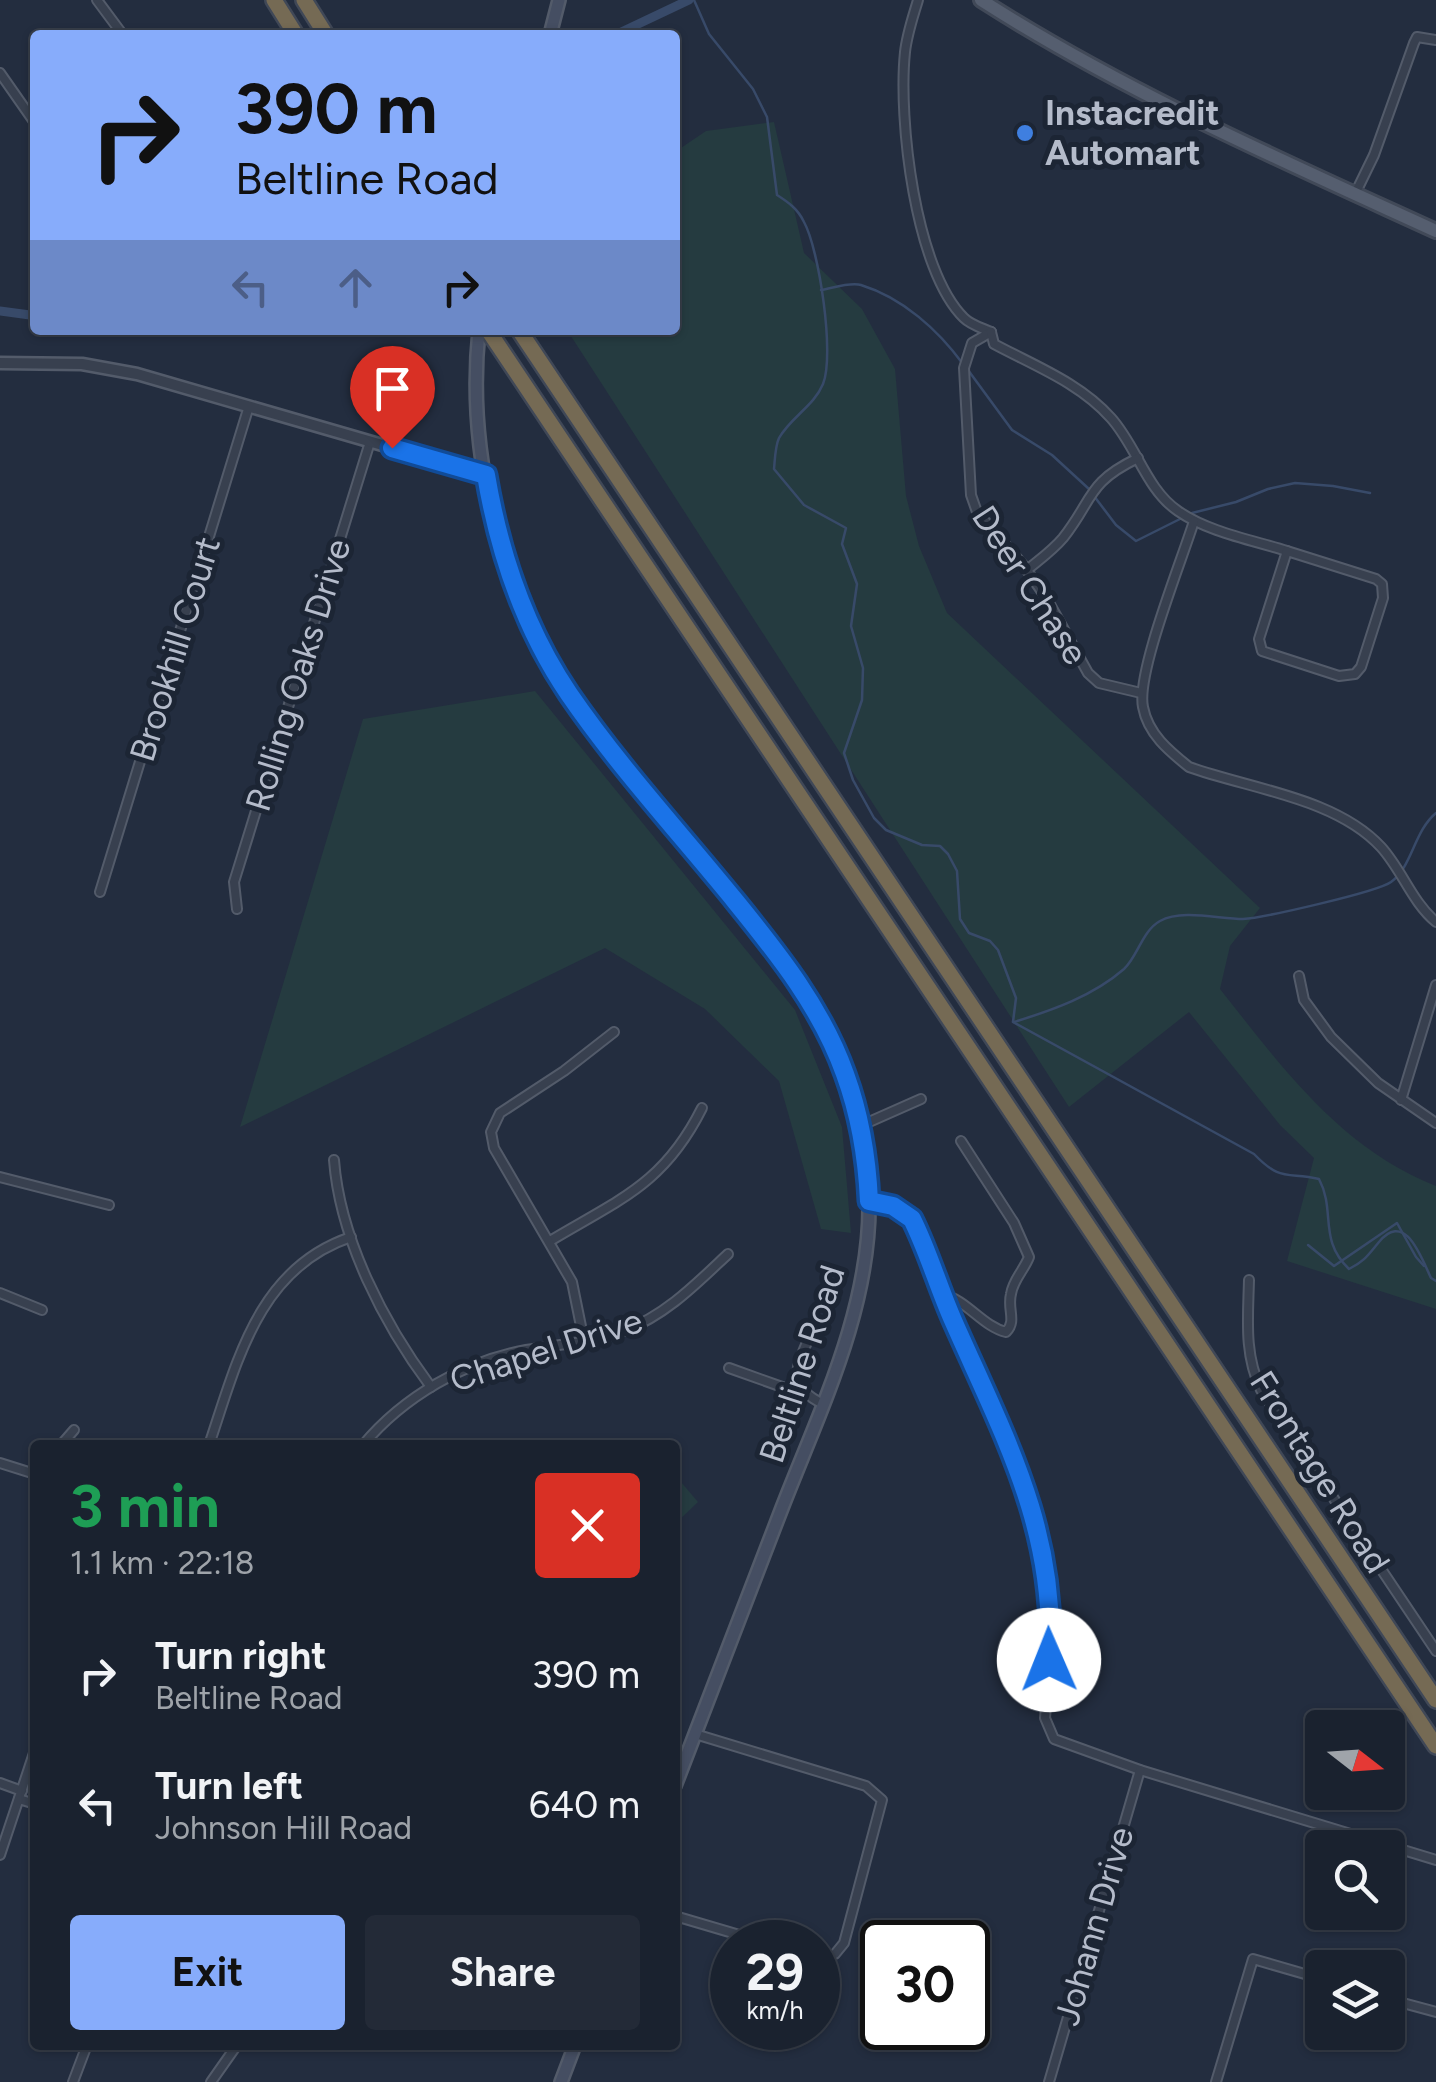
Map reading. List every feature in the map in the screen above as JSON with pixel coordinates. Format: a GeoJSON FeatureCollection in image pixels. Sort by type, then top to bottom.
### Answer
{"type":"FeatureCollection","features":[{"type":"Feature","properties":{"kind":"highway"},"geometry":{"type":"LineString","coordinates":[[274,0],[293,30]]}},
{"type":"Feature","properties":{"kind":"highway"},"geometry":{"type":"LineString","coordinates":[[304,0],[323,30]]}},
{"type":"Feature","properties":{"kind":"highway"},"geometry":{"type":"LineString","coordinates":[[491,335],[1436,1746]]}},
{"type":"Feature","properties":{"kind":"highway"},"geometry":{"type":"LineString","coordinates":[[522,335],[1436,1700]]}},
{"type":"Feature","properties":{"kind":"main road"},"geometry":{"type":"LineString","coordinates":[[551,30],[559,0]]}},
{"type":"Feature","properties":{"kind":"main road"},"geometry":{"type":"LineString","coordinates":[[981,0],[1116,80],[1436,231]]}},
{"type":"Feature","properties":{"kind":"main road","name":"Beltline Road"},"geometry":{"type":"LineString","coordinates":[[479,335],[476,390],[486,475],[508,566],[531,624],[556,673],[618,758],[802,988],[844,1071],[860,1126],[869,1201],[860,1285],[823,1404],[680,1773]]}},
{"type":"Feature","properties":{"kind":"main road"},"geometry":{"type":"LineString","coordinates":[[561,2082],[573,2050]]}},
{"type":"Feature","properties":{"kind":"street"},"geometry":{"type":"LineString","coordinates":[[97,0],[119,30]]}},
{"type":"Feature","properties":{"kind":"street"},"geometry":{"type":"LineString","coordinates":[[918,0],[905,53],[907,142],[915,202],[947,296],[967,322],[991,332],[994,344],[1072,384],[1100,406],[1124,434],[1159,494],[1194,521],[1376,579],[1382,584],[1383,598],[1361,667],[1355,674],[1339,676],[1262,651],[1259,639],[1287,551]]}},
{"type":"Feature","properties":{"kind":"street"},"geometry":{"type":"LineString","coordinates":[[1355,194],[1374,155],[1417,37],[1436,40]]}},
{"type":"Feature","properties":{"kind":"street"},"geometry":{"type":"LineString","coordinates":[[0,73],[30,116]]}},
{"type":"Feature","properties":{"kind":"street","name":"Deer Chase"},"geometry":{"type":"LineString","coordinates":[[991,332],[972,344],[964,368],[971,495],[982,519],[1027,570],[1093,679],[1142,693]]}},
{"type":"Feature","properties":{"kind":"street"},"geometry":{"type":"LineString","coordinates":[[0,363],[82,364],[137,374],[486,475]]}},
{"type":"Feature","properties":{"kind":"street","name":"Brookhill Court"},"geometry":{"type":"LineString","coordinates":[[100,892],[248,406]]}},
{"type":"Feature","properties":{"kind":"street","name":"Rolling Oaks Drive"},"geometry":{"type":"LineString","coordinates":[[237,909],[234,882],[370,442]]}},
{"type":"Feature","properties":{"kind":"street"},"geometry":{"type":"LineString","coordinates":[[1027,570],[1064,537],[1096,486],[1119,467],[1138,458]]}},
{"type":"Feature","properties":{"kind":"street"},"geometry":{"type":"LineString","coordinates":[[1194,521],[1144,676],[1142,693],[1151,728],[1190,767],[1347,819],[1381,848],[1417,902],[1436,922]]}},
{"type":"Feature","properties":{"kind":"street"},"geometry":{"type":"LineString","coordinates":[[1299,976],[1304,1000],[1331,1037],[1378,1083],[1436,1123]]}},
{"type":"Feature","properties":{"kind":"street"},"geometry":{"type":"LineString","coordinates":[[1401,1100],[1436,985]]}},
{"type":"Feature","properties":{"kind":"street"},"geometry":{"type":"LineString","coordinates":[[584,1341],[579,1301],[572,1282],[494,1148],[493,1126],[507,1106],[564,1071],[614,1032]]}},
{"type":"Feature","properties":{"kind":"street"},"geometry":{"type":"LineString","coordinates":[[860,1126],[921,1099]]}},
{"type":"Feature","properties":{"kind":"street"},"geometry":{"type":"LineString","coordinates":[[550,1241],[656,1174],[680,1149],[702,1108]]}},
{"type":"Feature","properties":{"kind":"street"},"geometry":{"type":"LineString","coordinates":[[942,1294],[956,1298],[987,1323],[1006,1332],[1012,1322],[1013,1286],[1029,1257],[1014,1224],[961,1140]]}},
{"type":"Feature","properties":{"kind":"street"},"geometry":{"type":"LineString","coordinates":[[334,1160],[336,1185],[351,1237],[404,1347],[431,1388]]}},
{"type":"Feature","properties":{"kind":"street"},"geometry":{"type":"LineString","coordinates":[[0,1177],[109,1205]]}},
{"type":"Feature","properties":{"kind":"street"},"geometry":{"type":"LineString","coordinates":[[869,1201],[893,1206],[912,1219],[1006,1434],[1037,1526],[1050,1640],[1046,1727],[1062,1744],[1436,1860]]}},
{"type":"Feature","properties":{"kind":"street"},"geometry":{"type":"LineString","coordinates":[[211,1440],[244,1340],[262,1306],[306,1259],[351,1237]]}},
{"type":"Feature","properties":{"kind":"street","name":"Chapel Drive"},"geometry":{"type":"LineString","coordinates":[[368,1440],[385,1422],[459,1372],[506,1355],[622,1332],[659,1314],[728,1254]]}},
{"type":"Feature","properties":{"kind":"street","name":"Frontage Road"},"geometry":{"type":"LineString","coordinates":[[1249,1280],[1247,1343],[1262,1390],[1436,1651]]}},
{"type":"Feature","properties":{"kind":"street"},"geometry":{"type":"LineString","coordinates":[[0,1293],[42,1310]]}},
{"type":"Feature","properties":{"kind":"street"},"geometry":{"type":"LineString","coordinates":[[800,1390],[797,1369],[812,1330]]}},
{"type":"Feature","properties":{"kind":"street"},"geometry":{"type":"LineString","coordinates":[[729,1368],[800,1390],[823,1404]]}},
{"type":"Feature","properties":{"kind":"street"},"geometry":{"type":"LineString","coordinates":[[65,1440],[74,1430]]}},
{"type":"Feature","properties":{"kind":"street"},"geometry":{"type":"LineString","coordinates":[[0,1463],[30,1472]]}},
{"type":"Feature","properties":{"kind":"street"},"geometry":{"type":"LineString","coordinates":[[695,1734],[866,1786],[882,1800],[840,1948]]}},
{"type":"Feature","properties":{"kind":"street"},"geometry":{"type":"LineString","coordinates":[[0,1856],[30,1765]]}},
{"type":"Feature","properties":{"kind":"street","name":"Johann Drive"},"geometry":{"type":"LineString","coordinates":[[1048,2082],[1140,1770]]}},
{"type":"Feature","properties":{"kind":"street"},"geometry":{"type":"LineString","coordinates":[[0,1783],[30,1801]]}},
{"type":"Feature","properties":{"kind":"street"},"geometry":{"type":"LineString","coordinates":[[680,1917],[710,1926]]}},
{"type":"Feature","properties":{"kind":"street"},"geometry":{"type":"LineString","coordinates":[[1216,2082],[1253,1960],[1305,1974]]}},
{"type":"Feature","properties":{"kind":"street"},"geometry":{"type":"LineString","coordinates":[[1405,2004],[1436,2012]]}},
{"type":"Feature","properties":{"kind":"street"},"geometry":{"type":"LineString","coordinates":[[72,2082],[85,2050]]}},
{"type":"Feature","properties":{"kind":"street"},"geometry":{"type":"LineString","coordinates":[[212,2082],[234,2050]]}},
{"type":"Feature","properties":{"kind":"green space"},"geometry":{"type":"Polygon","coordinates":[[[774,122],[804,253],[862,309],[895,369],[906,496],[919,546],[947,613],[1260,908],[1230,946],[1220,989],[1290,1076],[1342,1128],[1402,1170],[1436,1186],[1436,1309],[1287,1261],[1314,1158],[1280,1125],[1189,1012],[1069,1107],[570,335],[680,335],[680,149],[706,131],[774,122]]]}},
{"type":"Feature","properties":{"kind":"green space"},"geometry":{"type":"Polygon","coordinates":[[[535,691],[795,1010],[842,1127],[851,1233],[821,1229],[779,1081],[705,1009],[605,948],[240,1127],[363,719],[535,691]]]}},
{"type":"Feature","properties":{"kind":"green space"},"geometry":{"type":"Polygon","coordinates":[[[680,1481],[698,1502],[680,1519],[680,1481]]]}},
{"type":"Feature","properties":{"kind":"waterway"},"geometry":{"type":"LineString","coordinates":[[626,30],[689,0]]}},
{"type":"Feature","properties":{"kind":"waterway"},"geometry":{"type":"LineString","coordinates":[[694,0],[709,34],[753,89],[767,117],[777,195],[804,222],[820,277],[827,350],[823,384],[779,438],[774,469],[804,505],[846,528],[842,544],[857,584],[851,626],[863,668],[862,700],[844,753],[853,780],[874,818],[886,830],[922,845],[940,846],[948,854],[957,871],[960,919],[969,933],[990,941],[998,950],[1016,998],[1013,1022]]}},
{"type":"Feature","properties":{"kind":"waterway"},"geometry":{"type":"LineString","coordinates":[[821,290],[857,284],[891,298],[931,327],[963,364]]}},
{"type":"Feature","properties":{"kind":"waterway"},"geometry":{"type":"LineString","coordinates":[[0,311],[30,315]]}},
{"type":"Feature","properties":{"kind":"waterway"},"geometry":{"type":"LineString","coordinates":[[968,370],[1012,430],[1052,455],[1089,489]]}},
{"type":"Feature","properties":{"kind":"waterway"},"geometry":{"type":"LineString","coordinates":[[1094,496],[1116,525],[1136,541],[1192,513],[1295,483],[1370,493]]}},
{"type":"Feature","properties":{"kind":"waterway"},"geometry":{"type":"LineString","coordinates":[[1014,1022],[1072,1001],[1112,979],[1129,964],[1154,925],[1169,917],[1255,918],[1343,898],[1391,882],[1436,813]]}},
{"type":"Feature","properties":{"kind":"waterway"},"geometry":{"type":"LineString","coordinates":[[1013,1022],[1254,1154],[1278,1172],[1319,1179],[1330,1236],[1349,1269],[1388,1233],[1397,1231],[1411,1240],[1436,1281]]}},
{"type":"Feature","properties":{"kind":"waterway"},"geometry":{"type":"LineString","coordinates":[[1308,1245],[1334,1266],[1397,1223],[1424,1266]]}},
{"type":"Feature","properties":{"kind":"place","name":"Instacredit Automart"},"geometry":{"type":"Point","coordinates":[1025,133]}},
{"type":"Feature","properties":{"kind":"route"},"geometry":{"type":"LineString","coordinates":[[392,448],[486,475],[499,539],[517,592],[556,673],[618,758],[782,960],[830,1038],[854,1100],[865,1153],[869,1201],[893,1206],[912,1219],[1019,1466],[1043,1560],[1049,1660]]}}]}
